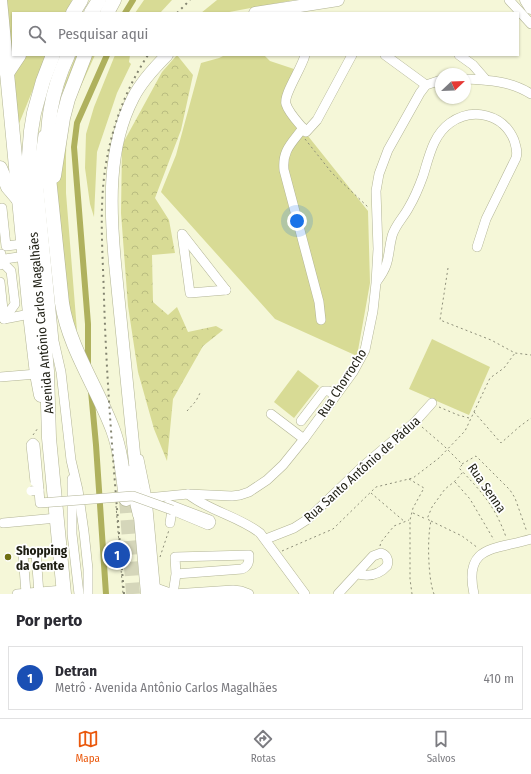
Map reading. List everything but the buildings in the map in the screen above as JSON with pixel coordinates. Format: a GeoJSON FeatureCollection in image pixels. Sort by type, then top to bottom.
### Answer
{"type":"FeatureCollection","features":[{"type":"Feature","properties":{"kind":"highway"},"geometry":{"type":"LineString","coordinates":[[0,0],[4,78],[24,250],[36,316],[37,374],[49,438]]}},
{"type":"Feature","properties":{"kind":"highway"},"geometry":{"type":"LineString","coordinates":[[92,12],[99,0]]}},
{"type":"Feature","properties":{"kind":"highway"},"geometry":{"type":"LineString","coordinates":[[108,12],[114,0]]}},
{"type":"Feature","properties":{"kind":"highway"},"geometry":{"type":"LineString","coordinates":[[4,78],[18,56]]}},
{"type":"Feature","properties":{"kind":"highway","name":"Avenida Antônio Carlos Magalhães"},"geometry":{"type":"LineString","coordinates":[[53,56],[43,81],[34,113],[28,168],[36,316],[47,371],[49,438],[57,518],[62,593]]}},
{"type":"Feature","properties":{"kind":"highway","name":"Avenida Antônio Carlos Magalhães"},"geometry":{"type":"LineString","coordinates":[[68,56],[55,87],[51,102],[47,150],[51,202],[64,315],[74,343],[111,425],[121,463],[119,498]]}},
{"type":"Feature","properties":{"kind":"highway"},"geometry":{"type":"LineString","coordinates":[[51,202],[63,118],[68,99],[85,56]]}},
{"type":"Feature","properties":{"kind":"highway"},"geometry":{"type":"LineString","coordinates":[[19,197],[18,155],[22,125],[43,81]]}},
{"type":"Feature","properties":{"kind":"highway"},"geometry":{"type":"LineString","coordinates":[[0,168],[8,187],[19,197]]}},
{"type":"Feature","properties":{"kind":"highway"},"geometry":{"type":"LineString","coordinates":[[111,425],[128,462],[140,515]]}},
{"type":"Feature","properties":{"kind":"main road"},"geometry":{"type":"LineString","coordinates":[[261,12],[338,0]]}},
{"type":"Feature","properties":{"kind":"main road"},"geometry":{"type":"LineString","coordinates":[[526,0],[531,9]]}},
{"type":"Feature","properties":{"kind":"main road"},"geometry":{"type":"LineString","coordinates":[[153,592],[140,515],[112,226],[114,169],[120,131],[133,98],[150,72],[166,56]]}},
{"type":"Feature","properties":{"kind":"street"},"geometry":{"type":"LineString","coordinates":[[509,0],[531,24]]}},
{"type":"Feature","properties":{"kind":"street"},"geometry":{"type":"LineString","coordinates":[[521,0],[531,9]]}},
{"type":"Feature","properties":{"kind":"street"},"geometry":{"type":"LineString","coordinates":[[305,56],[303,63],[287,94],[286,101],[288,108],[302,130],[306,132],[317,120],[351,56]]}},
{"type":"Feature","properties":{"kind":"street"},"geometry":{"type":"LineString","coordinates":[[386,56],[426,85],[435,82]]}},
{"type":"Feature","properties":{"kind":"street"},"geometry":{"type":"LineString","coordinates":[[461,56],[473,65],[486,80]]}},
{"type":"Feature","properties":{"kind":"street"},"geometry":{"type":"LineString","coordinates":[[471,79],[486,80],[511,85],[531,94]]}},
{"type":"Feature","properties":{"kind":"street","name":"Rua Chorrocho"},"geometry":{"type":"LineString","coordinates":[[147,498],[188,494],[240,496],[249,492],[267,480],[283,465],[304,439],[360,360],[365,350],[371,324],[376,283],[378,249],[376,191],[383,162],[420,93],[426,85]]}},
{"type":"Feature","properties":{"kind":"street"},"geometry":{"type":"LineString","coordinates":[[51,102],[44,126],[40,151],[38,168],[39,189],[54,341],[63,391],[71,460],[72,534],[78,594]]}},
{"type":"Feature","properties":{"kind":"street"},"geometry":{"type":"LineString","coordinates":[[376,283],[385,270],[388,262],[392,235],[416,193],[434,143],[439,134],[450,123],[460,118],[471,115],[486,115],[494,117],[508,130],[517,152],[516,158],[486,219],[477,246]]}},
{"type":"Feature","properties":{"kind":"street"},"geometry":{"type":"LineString","coordinates":[[302,130],[285,153],[283,160],[284,170],[319,302],[321,320]]}},
{"type":"Feature","properties":{"kind":"street"},"geometry":{"type":"LineString","coordinates":[[19,197],[1,208],[6,246],[24,250]]}},
{"type":"Feature","properties":{"kind":"street"},"geometry":{"type":"LineString","coordinates":[[182,234],[221,284],[226,290],[190,293],[182,234]]}},
{"type":"Feature","properties":{"kind":"street"},"geometry":{"type":"LineString","coordinates":[[4,319],[15,304],[11,271],[1,260],[24,250]]}},
{"type":"Feature","properties":{"kind":"street"},"geometry":{"type":"LineString","coordinates":[[0,282],[4,319]]}},
{"type":"Feature","properties":{"kind":"street"},"geometry":{"type":"LineString","coordinates":[[4,319],[36,316],[63,391]]}},
{"type":"Feature","properties":{"kind":"street"},"geometry":{"type":"LineString","coordinates":[[0,377],[37,374]]}},
{"type":"Feature","properties":{"kind":"street"},"geometry":{"type":"LineString","coordinates":[[301,421],[324,391],[328,391],[335,396]]}},
{"type":"Feature","properties":{"kind":"street","name":"Rua Santo Antônio de Pádua"},"geometry":{"type":"LineString","coordinates":[[266,539],[294,528],[308,519],[362,467],[415,422],[432,403]]}},
{"type":"Feature","properties":{"kind":"street"},"geometry":{"type":"LineString","coordinates":[[271,414],[304,439]]}},
{"type":"Feature","properties":{"kind":"street"},"geometry":{"type":"LineString","coordinates":[[130,420],[147,498],[153,592],[183,594],[241,590],[249,594]]}},
{"type":"Feature","properties":{"kind":"street"},"geometry":{"type":"LineString","coordinates":[[71,460],[79,496],[84,532],[88,569],[88,594]]}},
{"type":"Feature","properties":{"kind":"street"},"geometry":{"type":"LineString","coordinates":[[33,480],[40,503],[133,496],[170,507],[170,524]]}},
{"type":"Feature","properties":{"kind":"street"},"geometry":{"type":"LineString","coordinates":[[188,494],[204,505],[252,527],[266,539],[305,594]]}},
{"type":"Feature","properties":{"kind":"street"},"geometry":{"type":"LineString","coordinates":[[76,500],[79,565],[81,566],[83,564],[79,525]]}},
{"type":"Feature","properties":{"kind":"street"},"geometry":{"type":"LineString","coordinates":[[3,523],[57,518]]}},
{"type":"Feature","properties":{"kind":"street"},"geometry":{"type":"LineString","coordinates":[[474,594],[471,571],[477,558],[483,553],[497,546],[530,540]]}},
{"type":"Feature","properties":{"kind":"street"},"geometry":{"type":"LineString","coordinates":[[39,593],[36,553],[23,554],[22,594],[62,593]]}},
{"type":"Feature","properties":{"kind":"street"},"geometry":{"type":"LineString","coordinates":[[338,594],[373,556],[378,553],[384,554],[387,557],[387,566],[376,574],[365,576],[357,574]]}},
{"type":"Feature","properties":{"kind":"street"},"geometry":{"type":"LineString","coordinates":[[173,594],[176,574],[175,557],[249,555],[247,566],[242,569],[176,574]]}},
{"type":"Feature","properties":{"kind":"path"},"geometry":{"type":"LineString","coordinates":[[302,130],[321,160],[332,173],[376,215]]}},
{"type":"Feature","properties":{"kind":"path"},"geometry":{"type":"LineString","coordinates":[[448,268],[440,320],[491,340],[515,353],[531,355]]}},
{"type":"Feature","properties":{"kind":"path"},"geometry":{"type":"LineString","coordinates":[[276,553],[333,529],[370,492],[377,487],[416,476],[448,450],[470,424],[470,418],[490,378],[504,368],[515,353]]}},
{"type":"Feature","properties":{"kind":"path"},"geometry":{"type":"LineString","coordinates":[[187,411],[196,401],[200,393]]}},
{"type":"Feature","properties":{"kind":"path"},"geometry":{"type":"LineString","coordinates":[[432,403],[450,412],[470,418]]}},
{"type":"Feature","properties":{"kind":"path"},"geometry":{"type":"LineString","coordinates":[[473,412],[501,442],[531,418]]}},
{"type":"Feature","properties":{"kind":"path"},"geometry":{"type":"LineString","coordinates":[[415,422],[435,437],[462,464],[476,456],[510,490],[519,505],[530,540]]}},
{"type":"Feature","properties":{"kind":"path","name":"Rua Senna"},"geometry":{"type":"LineString","coordinates":[[462,464],[459,468],[479,489],[492,506],[508,544]]}},
{"type":"Feature","properties":{"kind":"path"},"geometry":{"type":"LineString","coordinates":[[427,519],[441,493],[463,472]]}},
{"type":"Feature","properties":{"kind":"path"},"geometry":{"type":"LineString","coordinates":[[409,479],[424,488],[410,520],[410,579],[412,594]]}},
{"type":"Feature","properties":{"kind":"path"},"geometry":{"type":"LineString","coordinates":[[454,482],[472,502],[497,546]]}},
{"type":"Feature","properties":{"kind":"path"},"geometry":{"type":"LineString","coordinates":[[370,492],[405,522]]}},
{"type":"Feature","properties":{"kind":"path"},"geometry":{"type":"LineString","coordinates":[[119,498],[123,594]]}},
{"type":"Feature","properties":{"kind":"path"},"geometry":{"type":"LineString","coordinates":[[412,513],[462,536],[483,553]]}},
{"type":"Feature","properties":{"kind":"path"},"geometry":{"type":"LineString","coordinates":[[378,553],[381,542],[394,526],[410,520]]}},
{"type":"Feature","properties":{"kind":"path"},"geometry":{"type":"LineString","coordinates":[[431,521],[429,540],[430,582],[434,594]]}},
{"type":"Feature","properties":{"kind":"path"},"geometry":{"type":"LineString","coordinates":[[164,547],[170,524]]}},
{"type":"Feature","properties":{"kind":"green space"},"geometry":{"type":"Polygon","coordinates":[[[6,0],[72,0],[66,12],[12,12],[12,56],[47,56],[16,131],[6,0]]]}},
{"type":"Feature","properties":{"kind":"green space"},"geometry":{"type":"Polygon","coordinates":[[[144,0],[172,0],[161,12],[136,12],[144,0]]]}},
{"type":"Feature","properties":{"kind":"green space"},"geometry":{"type":"Polygon","coordinates":[[[217,0],[294,0],[229,12],[202,12],[217,0]]]}},
{"type":"Feature","properties":{"kind":"green space"},"geometry":{"type":"Polygon","coordinates":[[[76,56],[95,56],[67,120],[66,193],[77,331],[69,313],[55,176],[56,119],[65,83],[76,56]]]}},
{"type":"Feature","properties":{"kind":"green space"},"geometry":{"type":"Polygon","coordinates":[[[115,56],[130,56],[129,62],[131,64],[117,93],[97,152],[94,217],[90,204],[85,168],[86,134],[94,107],[115,56]]]}},
{"type":"Feature","properties":{"kind":"green space"},"geometry":{"type":"Polygon","coordinates":[[[178,56],[193,75],[181,130],[155,198],[169,220],[175,253],[152,255],[153,302],[168,315],[177,307],[188,332],[216,326],[223,330],[203,346],[173,399],[167,461],[154,429],[138,372],[128,306],[121,213],[122,145],[162,72],[178,56]]]}},
{"type":"Feature","properties":{"kind":"green space"},"geometry":{"type":"Polygon","coordinates":[[[223,56],[265,56],[270,61],[294,69],[282,96],[283,107],[368,211],[370,283],[357,356],[275,319],[161,192],[176,155],[201,63],[223,56]]]}},
{"type":"Feature","properties":{"kind":"green space"},"geometry":{"type":"Polygon","coordinates":[[[432,339],[490,367],[469,415],[409,389],[432,339]]]}},
{"type":"Feature","properties":{"kind":"green space"},"geometry":{"type":"Polygon","coordinates":[[[298,370],[319,386],[294,418],[274,402],[298,370]]]}},
{"type":"Feature","properties":{"kind":"waterway"},"geometry":{"type":"LineString","coordinates":[[126,12],[133,0]]}},
{"type":"Feature","properties":{"kind":"waterway"},"geometry":{"type":"LineString","coordinates":[[88,366],[88,324],[74,147],[77,123],[107,56]]}},
{"type":"Feature","properties":{"kind":"waterway"},"geometry":{"type":"LineString","coordinates":[[91,391],[106,594]]}},
{"type":"Feature","properties":{"kind":"tunnel"},"geometry":{"type":"LineString","coordinates":[[126,499],[133,594]]}},
{"type":"Feature","properties":{"kind":"railway"},"geometry":{"type":"LineString","coordinates":[[178,12],[190,0]]}},
{"type":"Feature","properties":{"kind":"railway"},"geometry":{"type":"LineString","coordinates":[[124,594],[107,372],[102,250],[102,202],[105,170],[115,125],[132,82],[147,56]]}},
{"type":"Feature","properties":{"kind":"place","name":"Detran"},"geometry":{"type":"Point","coordinates":[117,555]}},
{"type":"Feature","properties":{"kind":"place","name":"Shopping da Gente"},"geometry":{"type":"Point","coordinates":[8,557]}}]}
